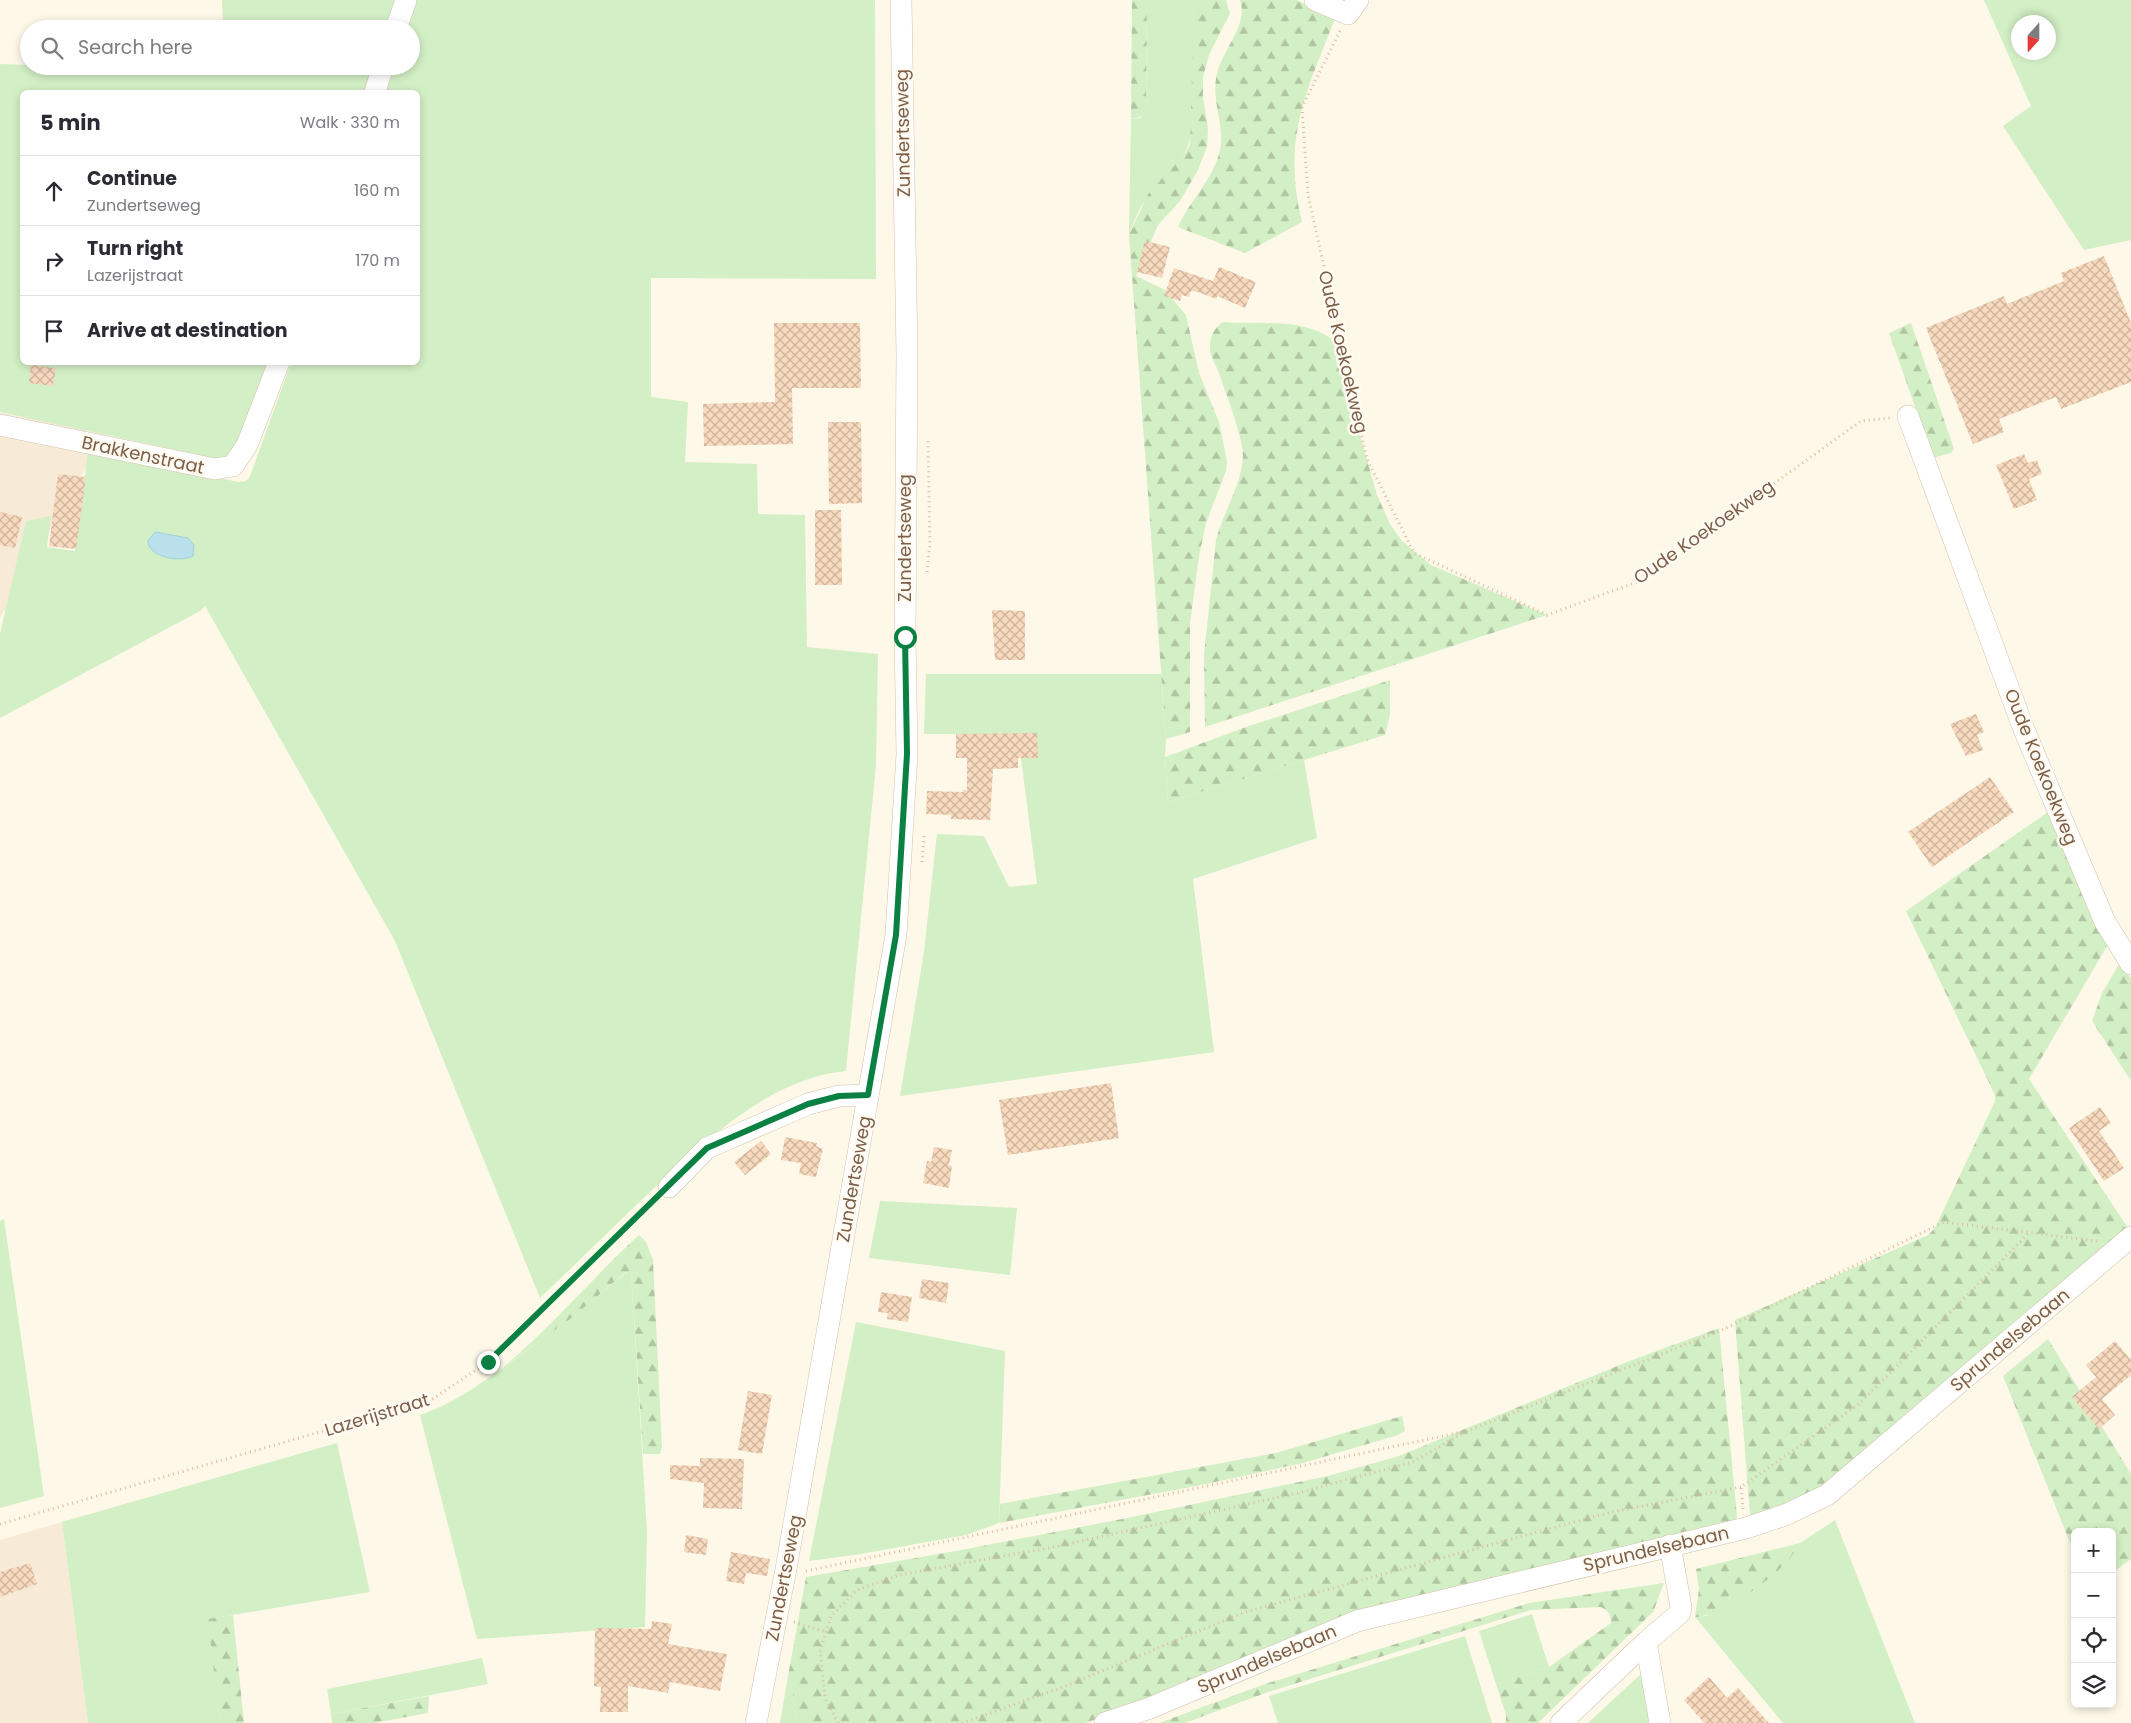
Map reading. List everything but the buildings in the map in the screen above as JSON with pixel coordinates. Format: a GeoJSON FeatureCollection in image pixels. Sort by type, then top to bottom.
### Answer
{"type":"FeatureCollection","features":[{"type":"Feature","properties":{"kind":"street"},"geometry":{"type":"LineString","coordinates":[[399,20],[406,0]]}},
{"type":"Feature","properties":{"kind":"street","name":"Zundertseweg"},"geometry":{"type":"LineString","coordinates":[[756,1723],[786,1570],[896,935],[907,754],[905,637],[907,354],[901,0]]}},
{"type":"Feature","properties":{"kind":"street"},"geometry":{"type":"LineString","coordinates":[[1315,0],[1353,7]]}},
{"type":"Feature","properties":{"kind":"street"},"geometry":{"type":"LineString","coordinates":[[376,90],[381,75]]}},
{"type":"Feature","properties":{"kind":"street","name":"Brakkenstraat"},"geometry":{"type":"LineString","coordinates":[[0,425],[215,470],[233,466],[247,445],[278,365]]}},
{"type":"Feature","properties":{"kind":"street","name":"Oude Koekoekweg"},"geometry":{"type":"LineString","coordinates":[[1908,416],[2024,727],[2105,922],[2131,964]]}},
{"type":"Feature","properties":{"kind":"street"},"geometry":{"type":"LineString","coordinates":[[669,1187],[707,1148],[730,1137],[808,1104],[839,1096],[868,1095]]}},
{"type":"Feature","properties":{"kind":"street","name":"Sprundelsebaan"},"geometry":{"type":"LineString","coordinates":[[1105,1723],[1150,1708],[1357,1621],[1746,1528],[1785,1516],[1826,1495],[2127,1240]]}},
{"type":"Feature","properties":{"kind":"street"},"geometry":{"type":"LineString","coordinates":[[1562,1723],[1646,1642],[1676,1618],[1682,1607],[1670,1545]]}},
{"type":"Feature","properties":{"kind":"street"},"geometry":{"type":"LineString","coordinates":[[1646,1642],[1660,1723]]}},
{"type":"Feature","properties":{"kind":"path","name":"Oude Koekoekweg"},"geometry":{"type":"LineString","coordinates":[[1353,7],[1302,107],[1308,195],[1367,458],[1414,553],[1547,615],[1636,582],[1861,421],[1908,416]]}},
{"type":"Feature","properties":{"kind":"path","name":"Lazerijstraat"},"geometry":{"type":"LineString","coordinates":[[0,1524],[431,1400],[488,1362],[669,1187]]}},
{"type":"Feature","properties":{"kind":"path"},"geometry":{"type":"LineString","coordinates":[[838,1723],[825,1698],[820,1652],[831,1616],[857,1590],[899,1575],[1054,1547],[1298,1493],[1413,1462],[1467,1431],[1722,1330],[1944,1222],[2028,1233],[2127,1240]]}},
{"type":"Feature","properties":{"kind":"path"},"geometry":{"type":"LineString","coordinates":[[962,1723],[1066,1686],[1245,1612],[1606,1514],[1741,1487],[1859,1404],[2028,1233]]}},
{"type":"Feature","properties":{"kind":"path"},"geometry":{"type":"LineString","coordinates":[[786,1570],[803,1571],[1467,1431]]}},
{"type":"Feature","properties":{"kind":"path"},"geometry":{"type":"LineString","coordinates":[[1741,1487],[1746,1528]]}},
{"type":"Feature","properties":{"kind":"path"},"geometry":{"type":"LineString","coordinates":[[793,1622],[826,1632]]}},
{"type":"Feature","properties":{"kind":"shaded area"},"geometry":{"type":"Polygon","coordinates":[[[0,413],[107,431],[0,618],[0,413]]]}},
{"type":"Feature","properties":{"kind":"shaded area"},"geometry":{"type":"Polygon","coordinates":[[[62,1522],[88,1723],[0,1723],[0,1540],[62,1522]]]}},
{"type":"Feature","properties":{"kind":"green space"},"geometry":{"type":"Polygon","coordinates":[[[222,0],[396,0],[390,20],[223,20],[222,0]]]}},
{"type":"Feature","properties":{"kind":"green space"},"geometry":{"type":"Polygon","coordinates":[[[416,0],[875,0],[876,279],[651,278],[651,397],[688,402],[685,462],[757,464],[758,514],[805,515],[807,647],[878,654],[876,765],[846,1071],[818,1076],[791,1086],[765,1099],[740,1115],[672,1171],[540,1298],[395,941],[205,606],[200,611],[0,718],[0,634],[26,521],[51,516],[47,547],[75,551],[88,452],[239,482],[246,481],[250,476],[290,365],[420,365],[420,90],[387,90],[392,75],[420,75],[420,20],[410,20],[416,0]]]}},
{"type":"Feature","properties":{"kind":"green space"},"geometry":{"type":"Polygon","coordinates":[[[1132,0],[1147,0],[1146,111],[1145,116],[1131,119],[1132,0]]]}},
{"type":"Feature","properties":{"kind":"green space"},"geometry":{"type":"Polygon","coordinates":[[[1147,0],[1194,0],[1192,127],[1185,153],[1139,210],[1129,235],[1131,119],[1141,118],[1146,111],[1147,0]]]}},
{"type":"Feature","properties":{"kind":"green space"},"geometry":{"type":"Polygon","coordinates":[[[1194,0],[1226,0],[1230,13],[1209,55],[1203,77],[1203,97],[1208,129],[1207,147],[1197,172],[1180,201],[1158,225],[1136,276],[1165,290],[1186,315],[1199,373],[1219,422],[1227,461],[1226,471],[1206,523],[1199,556],[1190,624],[1190,732],[1166,739],[1129,235],[1148,194],[1183,156],[1190,145],[1194,0]]]}},
{"type":"Feature","properties":{"kind":"green space"},"geometry":{"type":"Polygon","coordinates":[[[1240,0],[1297,0],[1335,19],[1306,95],[1296,141],[1294,166],[1296,193],[1302,222],[1245,253],[1178,227],[1188,208],[1206,182],[1219,154],[1221,134],[1215,84],[1220,65],[1241,19],[1242,9],[1240,0]]]}},
{"type":"Feature","properties":{"kind":"green space"},"geometry":{"type":"Polygon","coordinates":[[[1984,0],[2131,0],[2131,240],[2084,250],[2003,126],[2031,106],[1984,0]]]}},
{"type":"Feature","properties":{"kind":"green space"},"geometry":{"type":"Polygon","coordinates":[[[0,64],[20,65],[20,75],[372,75],[368,90],[20,90],[20,365],[270,365],[236,458],[228,461],[0,412],[0,64]]]}},
{"type":"Feature","properties":{"kind":"green space"},"geometry":{"type":"Polygon","coordinates":[[[1223,322],[1295,325],[1321,333],[1333,340],[1377,495],[1390,524],[1402,541],[1431,565],[1547,615],[1205,727],[1204,655],[1216,540],[1238,481],[1243,457],[1235,418],[1210,351],[1210,340],[1213,333],[1223,322]]]}},
{"type":"Feature","properties":{"kind":"green space"},"geometry":{"type":"Polygon","coordinates":[[[1911,323],[1954,449],[1951,453],[1933,458],[1889,333],[1911,323]]]}},
{"type":"Feature","properties":{"kind":"green space"},"geometry":{"type":"Polygon","coordinates":[[[926,674],[1161,674],[1168,802],[1304,760],[1317,838],[1193,879],[1214,1052],[900,1096],[924,952],[937,834],[984,836],[1009,887],[1037,884],[1018,734],[924,734],[926,674]]]}},
{"type":"Feature","properties":{"kind":"green space"},"geometry":{"type":"Polygon","coordinates":[[[1390,680],[1390,715],[1385,735],[1168,802],[1165,757],[1246,727],[1390,680]]]}},
{"type":"Feature","properties":{"kind":"green space"},"geometry":{"type":"Polygon","coordinates":[[[2048,812],[2110,941],[2029,1079],[2128,1228],[1859,1460],[1805,1499],[1750,1516],[1735,1320],[1928,1235],[1935,1228],[1995,1101],[1995,1095],[1906,911],[2048,812]]]}},
{"type":"Feature","properties":{"kind":"green space"},"geometry":{"type":"Polygon","coordinates":[[[2121,961],[2131,979],[2131,1081],[2092,1021],[2102,993],[2121,961]]]}},
{"type":"Feature","properties":{"kind":"green space"},"geometry":{"type":"Polygon","coordinates":[[[880,1201],[1017,1208],[1010,1275],[869,1258],[880,1201]]]}},
{"type":"Feature","properties":{"kind":"green space"},"geometry":{"type":"Polygon","coordinates":[[[4,1219],[44,1496],[0,1508],[0,1221],[4,1219]]]}},
{"type":"Feature","properties":{"kind":"green space"},"geometry":{"type":"Polygon","coordinates":[[[639,1235],[646,1242],[653,1260],[662,1447],[660,1454],[643,1454],[631,1271],[626,1272],[570,1319],[502,1368],[554,1320],[639,1235]]]}},
{"type":"Feature","properties":{"kind":"green space"},"geometry":{"type":"Polygon","coordinates":[[[631,1271],[647,1531],[645,1627],[477,1639],[420,1415],[454,1400],[483,1382],[550,1333],[627,1272],[631,1271]]]}},
{"type":"Feature","properties":{"kind":"green space"},"geometry":{"type":"Polygon","coordinates":[[[856,1322],[1005,1351],[999,1523],[966,1535],[861,1554],[809,1561],[856,1322]]]}},
{"type":"Feature","properties":{"kind":"green space"},"geometry":{"type":"Polygon","coordinates":[[[1719,1328],[1737,1516],[1735,1524],[1488,1584],[1085,1723],[798,1723],[792,1687],[788,1676],[806,1577],[956,1551],[1122,1519],[1328,1476],[1399,1456],[1627,1362],[1719,1328]]]}},
{"type":"Feature","properties":{"kind":"green space"},"geometry":{"type":"Polygon","coordinates":[[[2048,1339],[2131,1474],[2131,1559],[2116,1570],[2116,1528],[2071,1528],[2071,1545],[2003,1376],[2048,1339]]]}},
{"type":"Feature","properties":{"kind":"green space"},"geometry":{"type":"Polygon","coordinates":[[[1402,1416],[1405,1431],[1398,1435],[1303,1463],[1201,1485],[999,1523],[1000,1504],[1276,1453],[1402,1416]]]}},
{"type":"Feature","properties":{"kind":"green space"},"geometry":{"type":"Polygon","coordinates":[[[337,1443],[370,1592],[209,1619],[220,1723],[88,1723],[62,1522],[337,1443]]]}},
{"type":"Feature","properties":{"kind":"green space"},"geometry":{"type":"Polygon","coordinates":[[[1835,1520],[1915,1723],[1783,1723],[1695,1617],[1706,1616],[1787,1562],[1800,1543],[1835,1520]]]}},
{"type":"Feature","properties":{"kind":"green space"},"geometry":{"type":"Polygon","coordinates":[[[1800,1543],[1787,1562],[1744,1597],[1718,1611],[1695,1617],[1699,1589],[1696,1569],[1800,1543]]]}},
{"type":"Feature","properties":{"kind":"green space"},"geometry":{"type":"Polygon","coordinates":[[[1664,1583],[1653,1612],[1538,1723],[1506,1723],[1506,1715],[1496,1684],[1549,1667],[1611,1623],[1609,1613],[1601,1607],[1531,1610],[1268,1692],[1185,1723],[1159,1723],[1265,1684],[1529,1603],[1664,1583]]]}},
{"type":"Feature","properties":{"kind":"green space"},"geometry":{"type":"Polygon","coordinates":[[[1532,1614],[1549,1667],[1496,1684],[1479,1631],[1532,1614]]]}},
{"type":"Feature","properties":{"kind":"green space"},"geometry":{"type":"Polygon","coordinates":[[[233,1615],[244,1723],[220,1723],[208,1619],[233,1615]]]}},
{"type":"Feature","properties":{"kind":"green space"},"geometry":{"type":"Polygon","coordinates":[[[1465,1636],[1492,1723],[1278,1723],[1269,1696],[1465,1636]]]}},
{"type":"Feature","properties":{"kind":"green space"},"geometry":{"type":"Polygon","coordinates":[[[482,1658],[488,1684],[331,1714],[327,1689],[482,1658]]]}},
{"type":"Feature","properties":{"kind":"green space"},"geometry":{"type":"Polygon","coordinates":[[[1642,1673],[1653,1723],[1588,1723],[1642,1673]]]}},
{"type":"Feature","properties":{"kind":"green space"},"geometry":{"type":"Polygon","coordinates":[[[788,1676],[792,1687],[798,1723],[780,1723],[788,1676]]]}},
{"type":"Feature","properties":{"kind":"green space"},"geometry":{"type":"Polygon","coordinates":[[[429,1696],[428,1713],[374,1723],[332,1723],[331,1714],[429,1696]]]}},
{"type":"Feature","properties":{"kind":"water"},"geometry":{"type":"Polygon","coordinates":[[[155,532],[188,538],[194,545],[193,556],[173,559],[159,555],[149,547],[148,541],[155,532]]]}},
{"type":"Feature","properties":{"kind":"route"},"geometry":{"type":"LineString","coordinates":[[488,1362],[707,1148],[808,1104],[839,1096],[868,1095],[896,935],[907,754],[905,637]]}}]}
